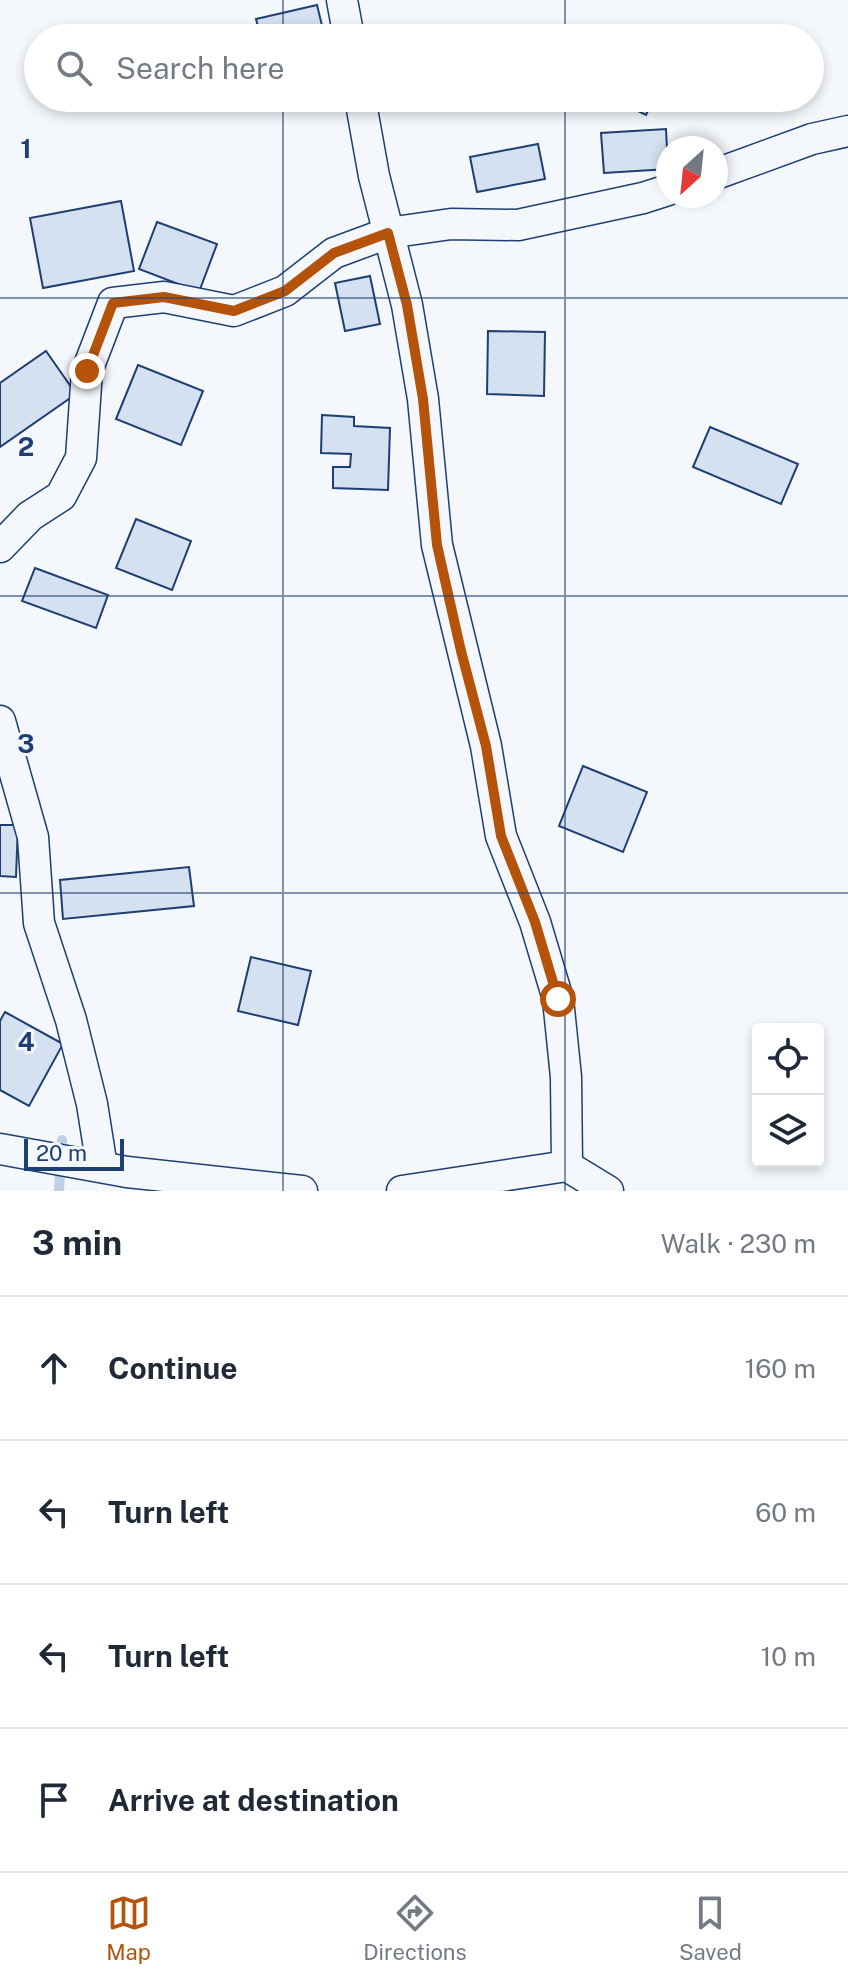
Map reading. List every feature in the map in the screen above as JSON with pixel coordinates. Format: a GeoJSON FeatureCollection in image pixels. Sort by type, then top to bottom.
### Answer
{"type":"FeatureCollection","features":[{"type":"Feature","properties":{"kind":"street"},"geometry":{"type":"LineString","coordinates":[[342,0],[346,24]]}},
{"type":"Feature","properties":{"kind":"street"},"geometry":{"type":"LineString","coordinates":[[363,112],[374,176],[407,305],[423,399],[437,545],[486,746],[501,836],[535,922],[558,999],[566,1077],[567,1166]]}},
{"type":"Feature","properties":{"kind":"street"},"geometry":{"type":"LineString","coordinates":[[728,170],[812,139],[848,131]]}},
{"type":"Feature","properties":{"kind":"street"},"geometry":{"type":"LineString","coordinates":[[0,547],[30,516],[61,496],[81,458],[87,371],[113,303],[164,297],[234,311],[285,291],[334,253],[388,233],[451,224],[518,225],[656,194]]}},
{"type":"Feature","properties":{"kind":"street"},"geometry":{"type":"LineString","coordinates":[[0,721],[33,837],[39,923],[71,1020],[92,1104],[102,1167]]}},
{"type":"Feature","properties":{"kind":"street"},"geometry":{"type":"LineString","coordinates":[[0,1149],[102,1167],[302,1191]]}},
{"type":"Feature","properties":{"kind":"street"},"geometry":{"type":"LineString","coordinates":[[402,1191],[567,1166],[608,1191]]}},
{"type":"Feature","properties":{"kind":"building"},"geometry":{"type":"Polygon","coordinates":[[[317,5],[322,24],[257,24],[256,19],[317,5]]]}},
{"type":"Feature","properties":{"kind":"building"},"geometry":{"type":"Polygon","coordinates":[[[666,129],[666,136],[656,136],[656,170],[604,173],[601,133],[666,129]]]}},
{"type":"Feature","properties":{"kind":"building"},"geometry":{"type":"Polygon","coordinates":[[[538,144],[545,179],[477,192],[470,157],[538,144]]]}},
{"type":"Feature","properties":{"kind":"building"},"geometry":{"type":"Polygon","coordinates":[[[121,201],[134,271],[43,288],[30,218],[121,201]]]}},
{"type":"Feature","properties":{"kind":"building"},"geometry":{"type":"Polygon","coordinates":[[[157,222],[217,244],[199,292],[139,269],[157,222]]]}},
{"type":"Feature","properties":{"kind":"building"},"geometry":{"type":"Polygon","coordinates":[[[370,276],[380,324],[345,331],[335,283],[370,276]]]}},
{"type":"Feature","properties":{"kind":"building"},"geometry":{"type":"Polygon","coordinates":[[[488,331],[545,332],[544,396],[487,394],[488,331]]]}},
{"type":"Feature","properties":{"kind":"building"},"geometry":{"type":"Polygon","coordinates":[[[46,351],[76,394],[0,447],[0,383],[46,351]]]}},
{"type":"Feature","properties":{"kind":"building"},"geometry":{"type":"Polygon","coordinates":[[[138,365],[203,391],[181,445],[116,419],[138,365]]]}},
{"type":"Feature","properties":{"kind":"building"},"geometry":{"type":"Polygon","coordinates":[[[322,415],[354,417],[354,426],[390,428],[388,490],[333,488],[333,467],[350,467],[351,454],[321,453],[322,415]]]}},
{"type":"Feature","properties":{"kind":"building"},"geometry":{"type":"Polygon","coordinates":[[[710,427],[798,464],[781,504],[693,467],[710,427]]]}},
{"type":"Feature","properties":{"kind":"building"},"geometry":{"type":"Polygon","coordinates":[[[136,519],[191,541],[172,590],[116,568],[136,519]]]}},
{"type":"Feature","properties":{"kind":"building"},"geometry":{"type":"Polygon","coordinates":[[[35,568],[108,595],[96,628],[22,601],[35,568]]]}},
{"type":"Feature","properties":{"kind":"building"},"geometry":{"type":"Polygon","coordinates":[[[583,766],[647,792],[623,852],[559,826],[583,766]]]}},
{"type":"Feature","properties":{"kind":"building"},"geometry":{"type":"Polygon","coordinates":[[[0,825],[18,825],[16,877],[0,876],[0,825]]]}},
{"type":"Feature","properties":{"kind":"building"},"geometry":{"type":"Polygon","coordinates":[[[189,867],[194,906],[63,919],[60,880],[189,867]]]}},
{"type":"Feature","properties":{"kind":"building"},"geometry":{"type":"Polygon","coordinates":[[[251,957],[311,971],[298,1025],[238,1011],[251,957]]]}},
{"type":"Feature","properties":{"kind":"building"},"geometry":{"type":"Polygon","coordinates":[[[5,1012],[63,1044],[29,1106],[0,1090],[0,1021],[5,1012]]]}},
{"type":"Feature","properties":{"kind":"waterway"},"geometry":{"type":"LineString","coordinates":[[59,1191],[62,1140]]}},
{"type":"Feature","properties":{"kind":"route"},"geometry":{"type":"LineString","coordinates":[[87,371],[113,303],[164,297],[234,311],[285,291],[334,253],[388,233],[407,305],[423,399],[437,545],[486,746],[501,836],[535,922],[558,999]]}}]}
